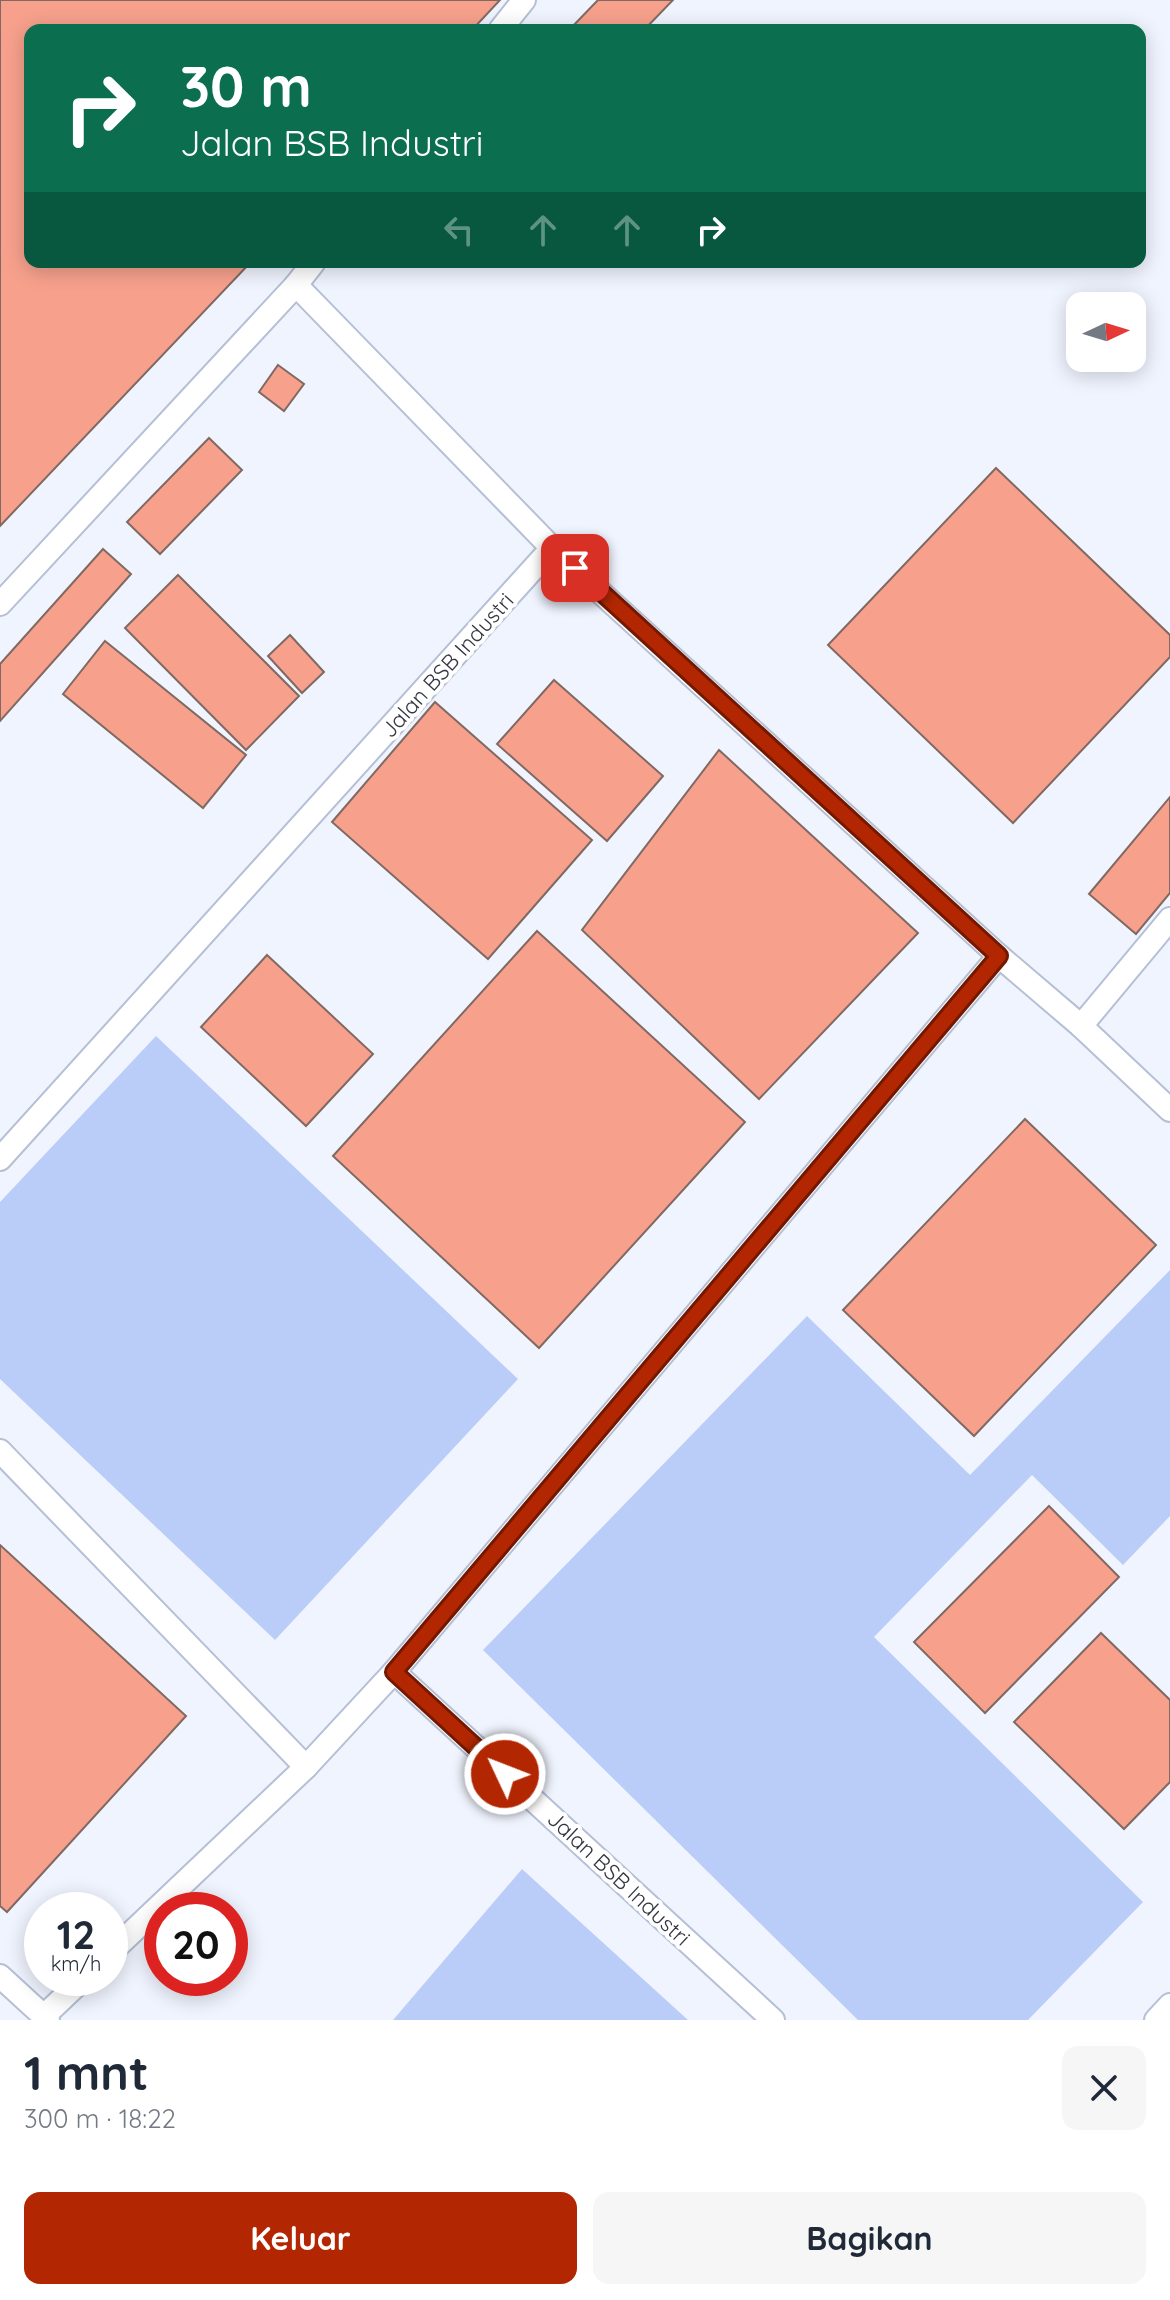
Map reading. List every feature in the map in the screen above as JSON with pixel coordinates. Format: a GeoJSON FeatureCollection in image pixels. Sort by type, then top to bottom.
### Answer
{"type":"FeatureCollection","features":[{"type":"Feature","properties":{"kind":"lane"},"geometry":{"type":"LineString","coordinates":[[505,24],[524,0]]}},
{"type":"Feature","properties":{"kind":"lane"},"geometry":{"type":"LineString","coordinates":[[0,604],[309,268]]}},
{"type":"Feature","properties":{"kind":"lane"},"geometry":{"type":"LineString","coordinates":[[296,285],[552,548],[1170,1110]]}},
{"type":"Feature","properties":{"kind":"lane","name":"Jalan BSB Industri"},"geometry":{"type":"LineString","coordinates":[[0,1159],[552,548]]}},
{"type":"Feature","properties":{"kind":"lane"},"geometry":{"type":"LineString","coordinates":[[1081,1026],[1170,919]]}},
{"type":"Feature","properties":{"kind":"lane"},"geometry":{"type":"LineString","coordinates":[[128,1936],[306,1767],[394,1672],[999,956]]}},
{"type":"Feature","properties":{"kind":"lane"},"geometry":{"type":"LineString","coordinates":[[0,1451],[306,1767]]}},
{"type":"Feature","properties":{"kind":"lane","name":"Jalan BSB Industri"},"geometry":{"type":"LineString","coordinates":[[394,1672],[773,2020]]}},
{"type":"Feature","properties":{"kind":"lane"},"geometry":{"type":"LineString","coordinates":[[0,1976],[46,2018],[67,1996]]}},
{"type":"Feature","properties":{"kind":"lane"},"geometry":{"type":"LineString","coordinates":[[1156,2020],[1170,2005]]}},
{"type":"Feature","properties":{"kind":"shaded area"},"geometry":{"type":"Polygon","coordinates":[[[156,1036],[518,1379],[275,1640],[0,1379],[0,1202],[156,1036]]]}},
{"type":"Feature","properties":{"kind":"shaded area"},"geometry":{"type":"Polygon","coordinates":[[[1170,1270],[1170,1516],[1123,1565],[1032,1475],[874,1637],[1143,1902],[1028,2020],[858,2020],[483,1650],[807,1316],[970,1475],[1170,1270]]]}},
{"type":"Feature","properties":{"kind":"shaded area"},"geometry":{"type":"Polygon","coordinates":[[[522,1869],[688,2020],[393,2020],[522,1869]]]}},
{"type":"Feature","properties":{"kind":"building"},"geometry":{"type":"Polygon","coordinates":[[[0,0],[500,0],[478,24],[24,24],[24,268],[245,268],[0,526],[0,0]]]}},
{"type":"Feature","properties":{"kind":"building"},"geometry":{"type":"Polygon","coordinates":[[[598,0],[673,0],[650,24],[575,24],[598,0]]]}},
{"type":"Feature","properties":{"kind":"building"},"geometry":{"type":"Polygon","coordinates":[[[278,365],[304,384],[284,411],[259,392],[278,365]]]}},
{"type":"Feature","properties":{"kind":"building"},"geometry":{"type":"Polygon","coordinates":[[[209,438],[242,470],[160,554],[127,522],[209,438]]]}},
{"type":"Feature","properties":{"kind":"building"},"geometry":{"type":"Polygon","coordinates":[[[996,468],[1170,635],[1170,657],[1013,823],[828,645],[996,468]]]}},
{"type":"Feature","properties":{"kind":"building"},"geometry":{"type":"Polygon","coordinates":[[[103,549],[131,574],[0,721],[0,664],[103,549]]]}},
{"type":"Feature","properties":{"kind":"building"},"geometry":{"type":"Polygon","coordinates":[[[178,575],[299,696],[246,750],[125,628],[178,575]]]}},
{"type":"Feature","properties":{"kind":"building"},"geometry":{"type":"Polygon","coordinates":[[[290,635],[324,672],[302,693],[268,656],[290,635]]]}},
{"type":"Feature","properties":{"kind":"building"},"geometry":{"type":"Polygon","coordinates":[[[105,641],[246,755],[203,808],[63,694],[105,641]]]}},
{"type":"Feature","properties":{"kind":"building"},"geometry":{"type":"Polygon","coordinates":[[[554,680],[663,776],[607,841],[497,744],[554,680]]]}},
{"type":"Feature","properties":{"kind":"building"},"geometry":{"type":"Polygon","coordinates":[[[435,702],[592,840],[488,959],[332,822],[435,702]]]}},
{"type":"Feature","properties":{"kind":"building"},"geometry":{"type":"Polygon","coordinates":[[[719,750],[918,933],[759,1099],[582,930],[719,750]]]}},
{"type":"Feature","properties":{"kind":"building"},"geometry":{"type":"Polygon","coordinates":[[[1170,797],[1170,893],[1136,934],[1089,894],[1170,797]]]}},
{"type":"Feature","properties":{"kind":"building"},"geometry":{"type":"Polygon","coordinates":[[[537,931],[745,1122],[539,1348],[333,1156],[537,931]]]}},
{"type":"Feature","properties":{"kind":"building"},"geometry":{"type":"Polygon","coordinates":[[[267,955],[373,1054],[306,1126],[201,1027],[267,955]]]}},
{"type":"Feature","properties":{"kind":"building"},"geometry":{"type":"Polygon","coordinates":[[[1025,1119],[1156,1245],[974,1436],[843,1310],[1025,1119]]]}},
{"type":"Feature","properties":{"kind":"building"},"geometry":{"type":"Polygon","coordinates":[[[1049,1506],[1119,1577],[985,1713],[914,1642],[1049,1506]]]}},
{"type":"Feature","properties":{"kind":"building"},"geometry":{"type":"Polygon","coordinates":[[[0,1545],[186,1716],[7,1912],[0,1906],[0,1545]]]}},
{"type":"Feature","properties":{"kind":"building"},"geometry":{"type":"Polygon","coordinates":[[[1101,1633],[1170,1700],[1170,1782],[1124,1829],[1014,1722],[1101,1633]]]}},
{"type":"Feature","properties":{"kind":"route"},"geometry":{"type":"LineString","coordinates":[[505,1774],[394,1672],[999,956],[575,568]]}}]}
